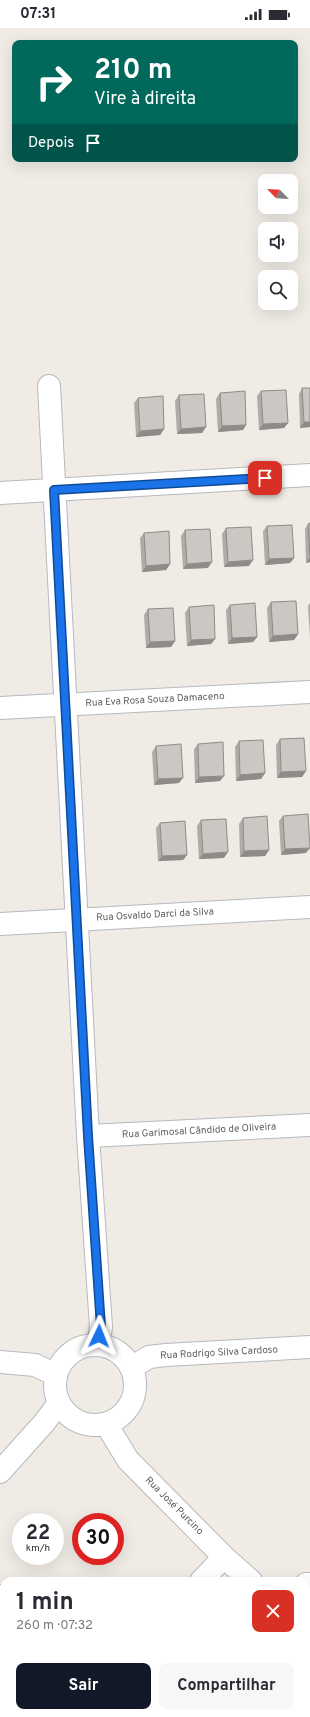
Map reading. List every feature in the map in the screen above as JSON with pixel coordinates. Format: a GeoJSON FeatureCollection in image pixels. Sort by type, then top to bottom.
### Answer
{"type":"FeatureCollection","features":[{"type":"Feature","properties":{"kind":"street"},"geometry":{"type":"LineString","coordinates":[[49,386],[76,920],[88,1136],[101,1327],[98,1345]]}},
{"type":"Feature","properties":{"kind":"street"},"geometry":{"type":"LineString","coordinates":[[0,493],[310,476]]}},
{"type":"Feature","properties":{"kind":"street","name":"Rua Eva Rosa Souza Damaceno"},"geometry":{"type":"LineString","coordinates":[[0,708],[310,692]]}},
{"type":"Feature","properties":{"kind":"street","name":"Rua Osvaldo Darci da Silva"},"geometry":{"type":"LineString","coordinates":[[0,924],[310,907]]}},
{"type":"Feature","properties":{"kind":"street","name":"Rua Garimosal Cândido de Oliveira"},"geometry":{"type":"LineString","coordinates":[[88,1136],[310,1125]]}},
{"type":"Feature","properties":{"kind":"street"},"geometry":{"type":"LineString","coordinates":[[98,1345],[112,1348],[123,1356],[131,1368],[135,1381],[134,1395],[128,1408],[118,1418],[106,1424],[92,1426],[78,1422],[67,1414],[59,1403],[55,1389],[56,1376],[62,1363],[71,1352],[84,1346],[98,1345]]}},
{"type":"Feature","properties":{"kind":"street","name":"Rua Rodrigo Silva Cardoso"},"geometry":{"type":"LineString","coordinates":[[131,1368],[149,1357],[166,1355],[310,1347]]}},
{"type":"Feature","properties":{"kind":"street"},"geometry":{"type":"LineString","coordinates":[[0,1362],[35,1365],[56,1376]]}},
{"type":"Feature","properties":{"kind":"street"},"geometry":{"type":"LineString","coordinates":[[0,1472],[44,1423],[59,1403]]}},
{"type":"Feature","properties":{"kind":"street","name":"Rua José Purcino"},"geometry":{"type":"LineString","coordinates":[[106,1424],[128,1460],[224,1557],[246,1577]]}},
{"type":"Feature","properties":{"kind":"street"},"geometry":{"type":"LineString","coordinates":[[205,1577],[224,1557]]}},
{"type":"Feature","properties":{"kind":"building"},"geometry":{"type":"Polygon","coordinates":[[[302,388],[310,388],[310,422],[304,422],[302,388]]]}},
{"type":"Feature","properties":{"kind":"building"},"geometry":{"type":"Polygon","coordinates":[[[286,390],[288,423],[263,424],[261,391],[286,390]]]}},
{"type":"Feature","properties":{"kind":"building"},"geometry":{"type":"Polygon","coordinates":[[[245,391],[246,425],[222,426],[220,393],[245,391]]]}},
{"type":"Feature","properties":{"kind":"building"},"geometry":{"type":"Polygon","coordinates":[[[204,394],[206,427],[181,429],[179,395],[204,394]]]}},
{"type":"Feature","properties":{"kind":"building"},"geometry":{"type":"Polygon","coordinates":[[[163,396],[164,429],[140,431],[138,398],[163,396]]]}},
{"type":"Feature","properties":{"kind":"building"},"geometry":{"type":"Polygon","coordinates":[[[310,523],[310,556],[308,524],[310,523]]]}},
{"type":"Feature","properties":{"kind":"building"},"geometry":{"type":"Polygon","coordinates":[[[292,525],[294,558],[269,559],[267,526],[292,525]]]}},
{"type":"Feature","properties":{"kind":"building"},"geometry":{"type":"Polygon","coordinates":[[[251,527],[253,560],[228,562],[226,528],[251,527]]]}},
{"type":"Feature","properties":{"kind":"building"},"geometry":{"type":"Polygon","coordinates":[[[210,529],[212,562],[187,564],[185,530],[210,529]]]}},
{"type":"Feature","properties":{"kind":"building"},"geometry":{"type":"Polygon","coordinates":[[[169,531],[170,564],[146,566],[144,533],[169,531]]]}},
{"type":"Feature","properties":{"kind":"building"},"geometry":{"type":"Polygon","coordinates":[[[296,601],[298,634],[273,636],[271,602],[296,601]]]}},
{"type":"Feature","properties":{"kind":"building"},"geometry":{"type":"Polygon","coordinates":[[[255,603],[257,637],[232,638],[230,605],[255,603]]]}},
{"type":"Feature","properties":{"kind":"building"},"geometry":{"type":"Polygon","coordinates":[[[214,605],[215,639],[191,640],[189,607],[214,605]]]}},
{"type":"Feature","properties":{"kind":"building"},"geometry":{"type":"Polygon","coordinates":[[[173,608],[175,641],[150,642],[148,609],[173,608]]]}},
{"type":"Feature","properties":{"kind":"building"},"geometry":{"type":"Polygon","coordinates":[[[304,738],[306,771],[281,772],[280,739],[304,738]]]}},
{"type":"Feature","properties":{"kind":"building"},"geometry":{"type":"Polygon","coordinates":[[[263,740],[265,773],[240,775],[239,741],[263,740]]]}},
{"type":"Feature","properties":{"kind":"building"},"geometry":{"type":"Polygon","coordinates":[[[223,742],[224,776],[199,777],[198,744],[223,742]]]}},
{"type":"Feature","properties":{"kind":"building"},"geometry":{"type":"Polygon","coordinates":[[[181,744],[183,778],[158,779],[156,746],[181,744]]]}},
{"type":"Feature","properties":{"kind":"building"},"geometry":{"type":"Polygon","coordinates":[[[308,814],[310,848],[285,849],[283,816],[308,814]]]}},
{"type":"Feature","properties":{"kind":"building"},"geometry":{"type":"Polygon","coordinates":[[[267,816],[269,850],[244,851],[243,818],[267,816]]]}},
{"type":"Feature","properties":{"kind":"building"},"geometry":{"type":"Polygon","coordinates":[[[226,819],[228,852],[203,854],[201,820],[226,819]]]}},
{"type":"Feature","properties":{"kind":"building"},"geometry":{"type":"Polygon","coordinates":[[[185,821],[187,855],[162,856],[160,823],[185,821]]]}},
{"type":"Feature","properties":{"kind":"route"},"geometry":{"type":"LineString","coordinates":[[99,1336],[101,1327],[88,1136],[54,490],[265,478]]}}]}
